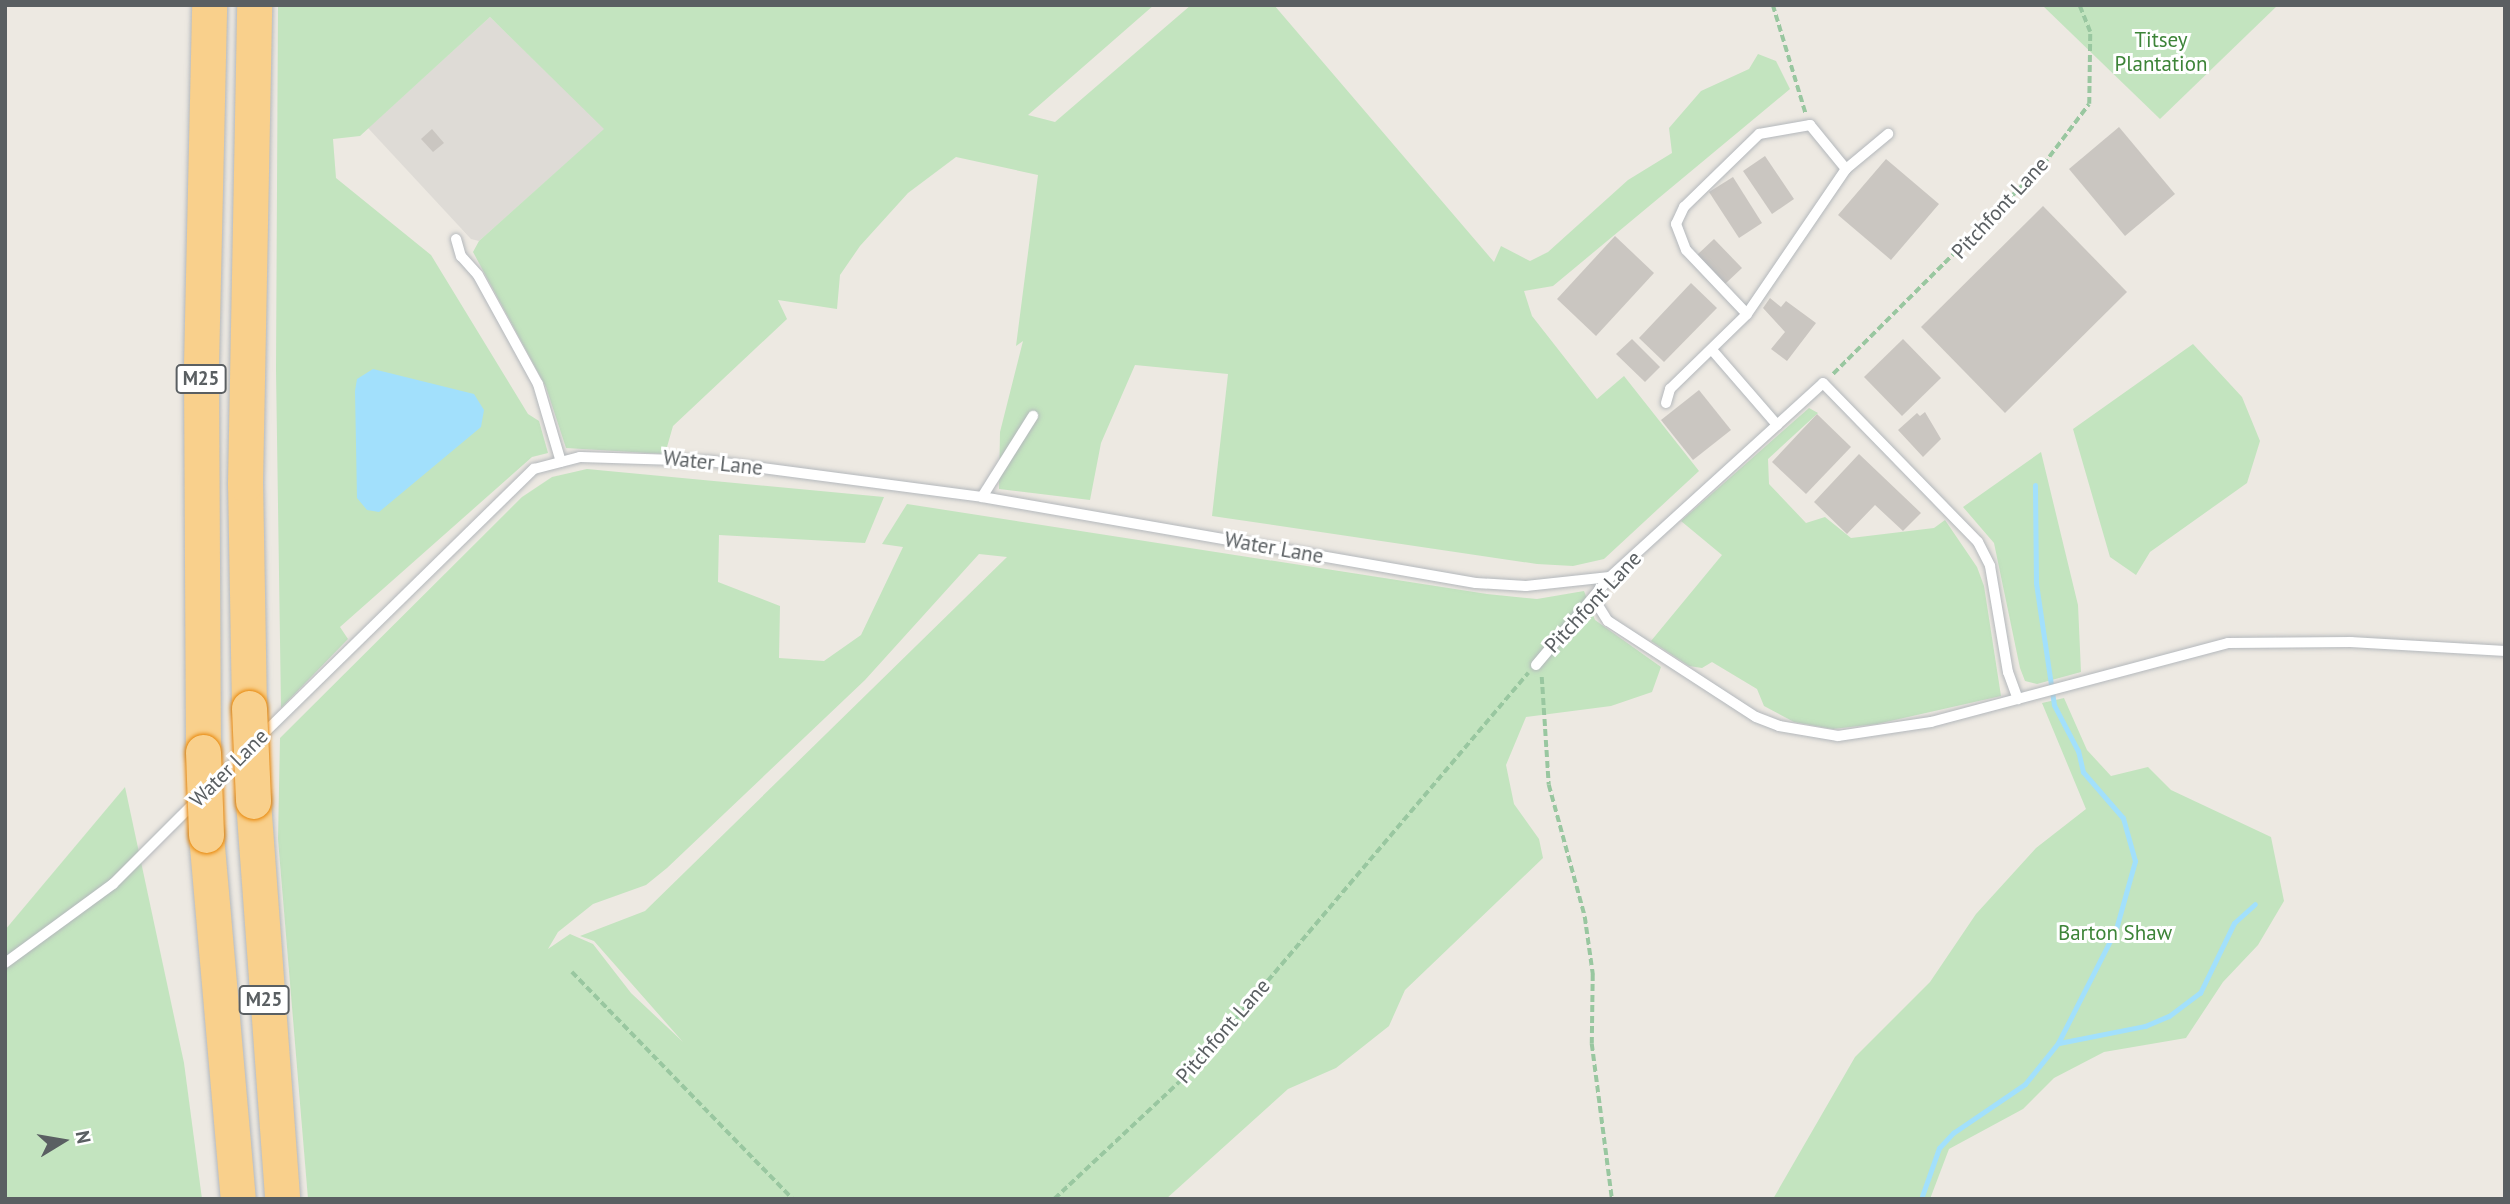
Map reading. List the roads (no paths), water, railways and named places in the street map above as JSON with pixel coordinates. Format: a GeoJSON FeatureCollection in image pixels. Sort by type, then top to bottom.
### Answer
{"type":"FeatureCollection","features":[{"type":"Feature","properties":{"kind":"highway","name":"M25"},"geometry":{"type":"LineString","coordinates":[[209,5],[201,416],[203,752],[206,835],[238,1199]]}},
{"type":"Feature","properties":{"kind":"highway","name":"M25"},"geometry":{"type":"LineString","coordinates":[[254,5],[245,484],[248,708],[282,1199]]}},
{"type":"Feature","properties":{"kind":"lane"},"geometry":{"type":"LineString","coordinates":[[1747,314],[1686,250],[1676,224],[1685,207],[1759,134],[1810,125],[1846,169]]}},
{"type":"Feature","properties":{"kind":"lane"},"geometry":{"type":"LineString","coordinates":[[1666,403],[1670,389],[1713,351],[1747,314],[1846,169],[1888,134]]}},
{"type":"Feature","properties":{"kind":"lane"},"geometry":{"type":"LineString","coordinates":[[456,240],[461,256],[478,275],[538,384],[561,462]]}},
{"type":"Feature","properties":{"kind":"lane"},"geometry":{"type":"LineString","coordinates":[[1713,351],[1777,425]]}},
{"type":"Feature","properties":{"kind":"lane","name":"Pitchfont Lane"},"geometry":{"type":"LineString","coordinates":[[1536,665],[1610,578],[1823,383],[1978,542],[1990,566],[2008,672],[2018,699]]}},
{"type":"Feature","properties":{"kind":"lane"},"geometry":{"type":"LineString","coordinates":[[982,497],[1033,416]]}},
{"type":"Feature","properties":{"kind":"lane","name":"Water Lane"},"geometry":{"type":"LineString","coordinates":[[5,963],[113,884],[534,469],[561,462],[618,456],[709,461],[982,497],[1476,583],[1526,586],[1610,578]]}},
{"type":"Feature","properties":{"kind":"lane"},"geometry":{"type":"LineString","coordinates":[[1594,599],[1608,621],[1756,717],[1779,726],[1838,736],[1870,734],[2018,699],[2228,643],[2351,642],[2505,652]]}},
{"type":"Feature","properties":{"kind":"water"},"geometry":{"type":"Polygon","coordinates":[[[373,369],[474,394],[484,410],[481,427],[379,512],[367,510],[357,498],[355,391],[357,379],[373,369]]]}},
{"type":"Feature","properties":{"kind":"waterway"},"geometry":{"type":"LineString","coordinates":[[1921,1199],[1939,1148],[1953,1133],[2025,1084],[2058,1043],[2116,929],[2135,861],[2123,818],[2083,772],[2078,751],[2054,705],[2036,583],[2035,485]]}},
{"type":"Feature","properties":{"kind":"waterway"},"geometry":{"type":"LineString","coordinates":[[2059,1043],[2145,1026],[2169,1016],[2200,993],[2234,923],[2255,904]]}},
{"type":"Feature","properties":{"kind":"park label","name":"Titsey Plantation"},"geometry":{"type":"Point","coordinates":[2161,52]}},
{"type":"Feature","properties":{"kind":"park label","name":"Barton Shaw"},"geometry":{"type":"Point","coordinates":[2115,933]}}]}
